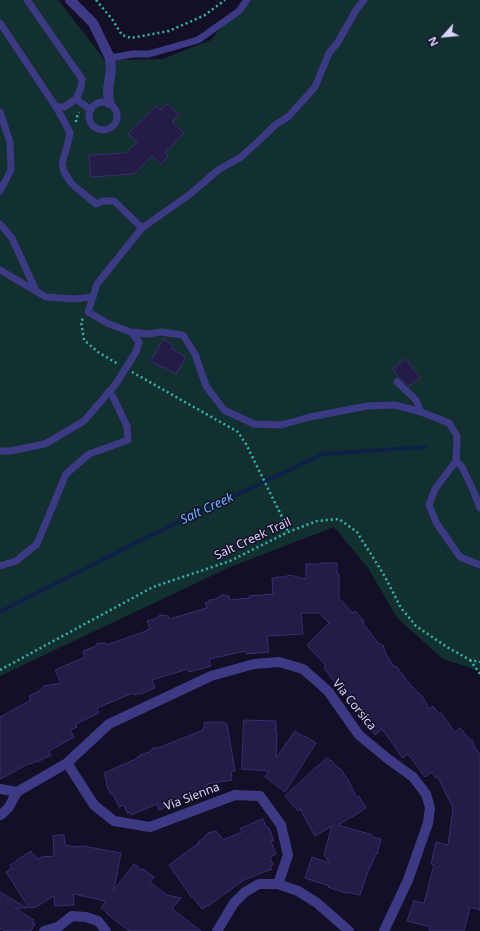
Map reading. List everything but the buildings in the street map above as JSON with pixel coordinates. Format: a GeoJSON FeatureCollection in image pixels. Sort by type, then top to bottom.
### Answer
{"type":"FeatureCollection","features":[{"type":"Feature","properties":{"kind":"street"},"geometry":{"type":"LineString","coordinates":[[70,0],[93,23],[110,58],[111,69],[108,90],[109,103]]}},
{"type":"Feature","properties":{"kind":"street","name":"Via Corsica"},"geometry":{"type":"LineString","coordinates":[[0,815],[9,807],[17,792],[67,763],[110,724],[210,676],[254,664],[279,662],[303,669],[328,691],[359,735],[413,777],[426,794],[430,808],[428,823],[408,880],[384,931]]}},
{"type":"Feature","properties":{"kind":"street","name":"Via Sienna"},"geometry":{"type":"LineString","coordinates":[[67,763],[94,806],[114,821],[150,828],[235,795],[260,796],[281,825],[288,855],[278,884]]}},
{"type":"Feature","properties":{"kind":"street"},"geometry":{"type":"LineString","coordinates":[[0,789],[17,792]]}},
{"type":"Feature","properties":{"kind":"street"},"geometry":{"type":"LineString","coordinates":[[217,931],[234,903],[245,892],[259,884],[278,884],[298,891],[317,903],[349,931]]}},
{"type":"Feature","properties":{"kind":"street"},"geometry":{"type":"LineString","coordinates":[[44,931],[58,929],[72,916],[86,916],[98,921],[106,931]]}},
{"type":"Feature","properties":{"kind":"lane"},"geometry":{"type":"LineString","coordinates":[[27,0],[82,79],[81,88],[76,99],[64,107],[56,107]]}},
{"type":"Feature","properties":{"kind":"lane"},"geometry":{"type":"LineString","coordinates":[[110,58],[133,54],[149,54],[198,40],[239,11],[247,0]]}},
{"type":"Feature","properties":{"kind":"lane"},"geometry":{"type":"LineString","coordinates":[[364,0],[356,10],[338,42],[329,53],[314,87],[288,117],[275,125],[241,157],[218,170],[189,195],[142,228],[97,284],[88,312],[109,324],[131,332],[148,334],[161,332],[183,335],[195,354],[206,386],[224,410],[254,424],[281,425],[310,416],[367,406],[395,405],[449,422],[457,436],[456,461],[435,490],[429,505],[437,524],[460,557],[480,565]]}},
{"type":"Feature","properties":{"kind":"lane"},"geometry":{"type":"LineString","coordinates":[[0,23],[56,107],[70,133],[62,163],[64,172],[72,184],[96,204],[104,201],[114,201],[142,228]]}},
{"type":"Feature","properties":{"kind":"lane"},"geometry":{"type":"LineString","coordinates":[[76,99],[91,110]]}},
{"type":"Feature","properties":{"kind":"lane"},"geometry":{"type":"LineString","coordinates":[[98,103],[109,103],[116,111],[116,122],[113,126],[103,130],[93,126],[90,121],[91,110],[98,103]]}},
{"type":"Feature","properties":{"kind":"lane"},"geometry":{"type":"LineString","coordinates":[[0,112],[10,142],[11,170],[0,191]]}},
{"type":"Feature","properties":{"kind":"lane"},"geometry":{"type":"LineString","coordinates":[[0,224],[12,238],[36,292]]}},
{"type":"Feature","properties":{"kind":"lane"},"geometry":{"type":"LineString","coordinates":[[0,270],[46,298],[74,299],[93,297]]}},
{"type":"Feature","properties":{"kind":"lane"},"geometry":{"type":"LineString","coordinates":[[0,451],[10,451],[45,444],[84,421],[115,385],[136,352],[140,342],[131,332]]}},
{"type":"Feature","properties":{"kind":"lane"},"geometry":{"type":"LineString","coordinates":[[397,382],[416,400],[421,412]]}},
{"type":"Feature","properties":{"kind":"lane"},"geometry":{"type":"LineString","coordinates":[[0,566],[16,561],[37,544],[66,474],[89,454],[128,440],[127,426],[109,392]]}},
{"type":"Feature","properties":{"kind":"lane"},"geometry":{"type":"LineString","coordinates":[[456,461],[462,467],[480,508]]}},
{"type":"Feature","properties":{"kind":"path"},"geometry":{"type":"LineString","coordinates":[[96,0],[122,34],[131,38],[169,31],[205,15],[225,0]]}},
{"type":"Feature","properties":{"kind":"path"},"geometry":{"type":"LineString","coordinates":[[76,126],[76,119],[83,105]]}},
{"type":"Feature","properties":{"kind":"path"},"geometry":{"type":"LineString","coordinates":[[88,312],[81,321],[84,340],[98,352],[118,364]]}},
{"type":"Feature","properties":{"kind":"path"},"geometry":{"type":"LineString","coordinates":[[132,372],[238,432],[246,444],[288,532]]}},
{"type":"Feature","properties":{"kind":"path","name":"Salt Creek Trail"},"geometry":{"type":"LineString","coordinates":[[0,670],[153,588],[230,561],[288,532],[317,521],[339,519],[357,532],[384,575],[401,608],[416,626],[470,660],[480,662]]}},
{"type":"Feature","properties":{"kind":"path","name":"Salt Creek Trail"},"geometry":{"type":"LineString","coordinates":[[470,660],[480,674]]}},
{"type":"Feature","properties":{"kind":"green space"},"geometry":{"type":"Polygon","coordinates":[[[0,0],[58,0],[105,60],[163,59],[211,40],[243,0],[480,0],[480,671],[443,659],[397,618],[368,568],[334,527],[230,567],[0,676],[0,0]]]}},
{"type":"Feature","properties":{"kind":"waterway","name":"Salt Creek"},"geometry":{"type":"LineString","coordinates":[[0,612],[135,543],[323,454],[425,447]]}}]}
